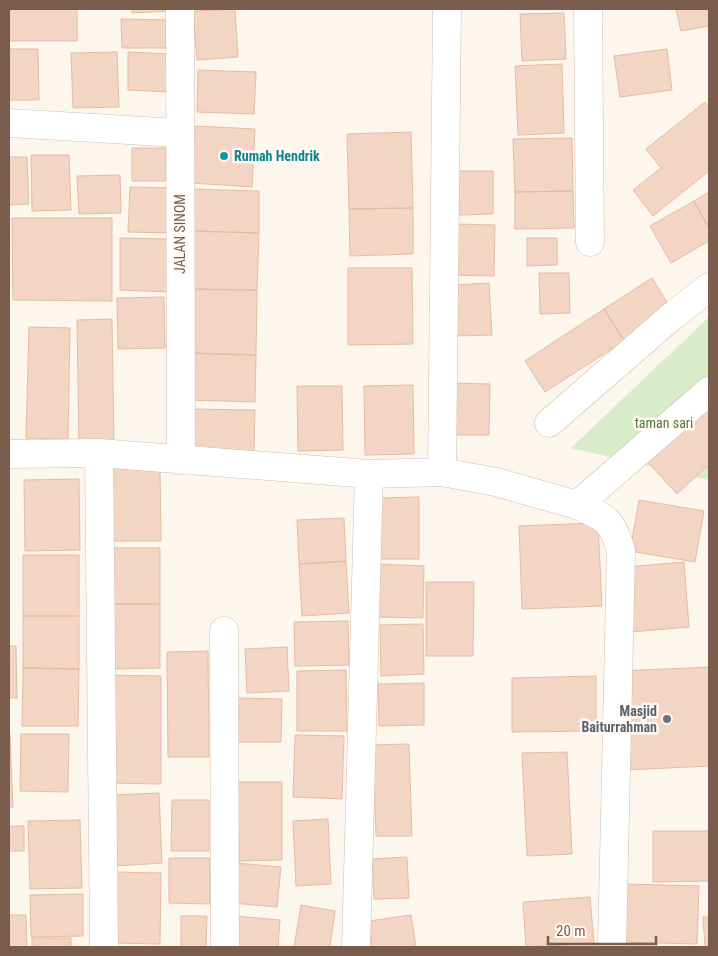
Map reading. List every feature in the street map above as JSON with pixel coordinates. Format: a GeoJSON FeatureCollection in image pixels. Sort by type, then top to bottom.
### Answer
{"type":"FeatureCollection","features":[{"type":"Feature","properties":{"kind":"street","name":"JALAN SINOM"},"geometry":{"type":"LineString","coordinates":[[180,9],[182,460]]}},
{"type":"Feature","properties":{"kind":"street"},"geometry":{"type":"LineString","coordinates":[[442,472],[447,9]]}},
{"type":"Feature","properties":{"kind":"street"},"geometry":{"type":"LineString","coordinates":[[588,9],[590,242]]}},
{"type":"Feature","properties":{"kind":"street"},"geometry":{"type":"LineString","coordinates":[[9,123],[180,132]]}},
{"type":"Feature","properties":{"kind":"street"},"geometry":{"type":"LineString","coordinates":[[549,423],[670,318],[709,287]]}},
{"type":"Feature","properties":{"kind":"street"},"geometry":{"type":"LineString","coordinates":[[577,505],[709,391]]}},
{"type":"Feature","properties":{"kind":"street"},"geometry":{"type":"LineString","coordinates":[[99,453],[104,947]]}},
{"type":"Feature","properties":{"kind":"street"},"geometry":{"type":"LineString","coordinates":[[9,454],[99,453],[369,474],[442,472],[496,482],[577,505],[607,520],[616,533],[621,551],[612,947]]}},
{"type":"Feature","properties":{"kind":"street"},"geometry":{"type":"LineString","coordinates":[[356,947],[369,474]]}},
{"type":"Feature","properties":{"kind":"street"},"geometry":{"type":"LineString","coordinates":[[224,632],[224,947]]}},
{"type":"Feature","properties":{"kind":"green space","name":"taman sari"},"geometry":{"type":"Polygon","coordinates":[[[709,317],[709,480],[571,448],[709,317]]]}},
{"type":"Feature","properties":{"kind":"building"},"geometry":{"type":"Polygon","coordinates":[[[9,9],[77,9],[77,41],[9,41],[9,9]]]}},
{"type":"Feature","properties":{"kind":"building"},"geometry":{"type":"Polygon","coordinates":[[[132,9],[170,9],[170,11],[132,13],[132,9]]]}},
{"type":"Feature","properties":{"kind":"building"},"geometry":{"type":"Polygon","coordinates":[[[235,9],[238,57],[197,60],[193,11],[235,9]]]}},
{"type":"Feature","properties":{"kind":"building"},"geometry":{"type":"Polygon","coordinates":[[[676,9],[709,9],[709,26],[681,31],[676,9]]]}},
{"type":"Feature","properties":{"kind":"building"},"geometry":{"type":"Polygon","coordinates":[[[564,13],[566,59],[522,61],[520,14],[564,13]]]}},
{"type":"Feature","properties":{"kind":"building"},"geometry":{"type":"Polygon","coordinates":[[[121,19],[169,20],[169,48],[122,48],[121,19]]]}},
{"type":"Feature","properties":{"kind":"building"},"geometry":{"type":"Polygon","coordinates":[[[9,49],[38,49],[39,100],[9,100],[9,49]]]}},
{"type":"Feature","properties":{"kind":"building"},"geometry":{"type":"Polygon","coordinates":[[[667,49],[672,90],[620,97],[614,56],[667,49]]]}},
{"type":"Feature","properties":{"kind":"building"},"geometry":{"type":"Polygon","coordinates":[[[117,52],[119,107],[73,108],[71,53],[117,52]]]}},
{"type":"Feature","properties":{"kind":"building"},"geometry":{"type":"Polygon","coordinates":[[[128,52],[170,54],[169,92],[128,90],[128,52]]]}},
{"type":"Feature","properties":{"kind":"building"},"geometry":{"type":"Polygon","coordinates":[[[562,64],[564,133],[518,135],[515,66],[562,64]]]}},
{"type":"Feature","properties":{"kind":"building"},"geometry":{"type":"Polygon","coordinates":[[[198,70],[256,72],[254,114],[197,112],[198,70]]]}},
{"type":"Feature","properties":{"kind":"building"},"geometry":{"type":"Polygon","coordinates":[[[705,102],[709,107],[709,171],[653,216],[633,190],[661,168],[646,149],[705,102]]]}},
{"type":"Feature","properties":{"kind":"building","name":"Rumah Hendrik"},"geometry":{"type":"Polygon","coordinates":[[[195,126],[255,129],[252,187],[192,183],[195,126]]]}},
{"type":"Feature","properties":{"kind":"building"},"geometry":{"type":"Polygon","coordinates":[[[411,132],[413,208],[349,209],[347,134],[411,132]]]}},
{"type":"Feature","properties":{"kind":"building"},"geometry":{"type":"Polygon","coordinates":[[[572,138],[573,191],[515,192],[513,139],[572,138]]]}},
{"type":"Feature","properties":{"kind":"building"},"geometry":{"type":"Polygon","coordinates":[[[132,148],[166,148],[166,181],[132,181],[132,148]]]}},
{"type":"Feature","properties":{"kind":"building"},"geometry":{"type":"Polygon","coordinates":[[[31,155],[69,155],[71,210],[32,211],[31,155]]]}},
{"type":"Feature","properties":{"kind":"building"},"geometry":{"type":"Polygon","coordinates":[[[9,157],[27,157],[29,204],[9,205],[9,157]]]}},
{"type":"Feature","properties":{"kind":"building"},"geometry":{"type":"Polygon","coordinates":[[[458,171],[493,171],[493,214],[459,215],[458,171]]]}},
{"type":"Feature","properties":{"kind":"building"},"geometry":{"type":"Polygon","coordinates":[[[120,175],[121,213],[79,214],[77,176],[120,175]]]}},
{"type":"Feature","properties":{"kind":"building"},"geometry":{"type":"Polygon","coordinates":[[[130,187],[172,188],[171,233],[128,232],[130,187]]]}},
{"type":"Feature","properties":{"kind":"building"},"geometry":{"type":"Polygon","coordinates":[[[192,189],[259,191],[259,233],[191,231],[192,189]]]}},
{"type":"Feature","properties":{"kind":"building"},"geometry":{"type":"Polygon","coordinates":[[[573,191],[574,228],[515,229],[515,192],[573,191]]]}},
{"type":"Feature","properties":{"kind":"building"},"geometry":{"type":"Polygon","coordinates":[[[709,192],[709,228],[694,201],[709,192]]]}},
{"type":"Feature","properties":{"kind":"building"},"geometry":{"type":"Polygon","coordinates":[[[694,201],[709,228],[709,241],[671,263],[650,226],[694,201]]]}},
{"type":"Feature","properties":{"kind":"building"},"geometry":{"type":"Polygon","coordinates":[[[413,208],[413,254],[350,256],[349,209],[413,208]]]}},
{"type":"Feature","properties":{"kind":"building"},"geometry":{"type":"Polygon","coordinates":[[[12,218],[112,218],[112,301],[13,300],[12,218]]]}},
{"type":"Feature","properties":{"kind":"building"},"geometry":{"type":"Polygon","coordinates":[[[454,224],[495,225],[494,276],[451,275],[454,224]]]}},
{"type":"Feature","properties":{"kind":"building"},"geometry":{"type":"Polygon","coordinates":[[[191,231],[259,233],[257,290],[190,289],[191,231]]]}},
{"type":"Feature","properties":{"kind":"building"},"geometry":{"type":"Polygon","coordinates":[[[120,238],[171,239],[169,292],[120,290],[120,238]]]}},
{"type":"Feature","properties":{"kind":"building"},"geometry":{"type":"Polygon","coordinates":[[[527,238],[557,238],[557,265],[527,266],[527,238]]]}},
{"type":"Feature","properties":{"kind":"building"},"geometry":{"type":"Polygon","coordinates":[[[348,268],[412,268],[413,344],[348,345],[348,268]]]}},
{"type":"Feature","properties":{"kind":"building"},"geometry":{"type":"Polygon","coordinates":[[[539,273],[569,273],[570,313],[540,314],[539,273]]]}},
{"type":"Feature","properties":{"kind":"building"},"geometry":{"type":"Polygon","coordinates":[[[652,278],[672,310],[624,341],[604,309],[652,278]]]}},
{"type":"Feature","properties":{"kind":"building"},"geometry":{"type":"Polygon","coordinates":[[[489,283],[492,335],[456,336],[454,285],[489,283]]]}},
{"type":"Feature","properties":{"kind":"building"},"geometry":{"type":"Polygon","coordinates":[[[190,289],[257,290],[256,355],[189,353],[190,289]]]}},
{"type":"Feature","properties":{"kind":"building"},"geometry":{"type":"Polygon","coordinates":[[[164,297],[165,348],[118,349],[117,298],[164,297]]]}},
{"type":"Feature","properties":{"kind":"building"},"geometry":{"type":"Polygon","coordinates":[[[604,309],[624,341],[545,392],[525,361],[604,309]]]}},
{"type":"Feature","properties":{"kind":"building"},"geometry":{"type":"Polygon","coordinates":[[[112,319],[114,445],[79,446],[77,320],[112,319]]]}},
{"type":"Feature","properties":{"kind":"building"},"geometry":{"type":"Polygon","coordinates":[[[29,327],[70,328],[68,439],[26,438],[29,327]]]}},
{"type":"Feature","properties":{"kind":"building"},"geometry":{"type":"Polygon","coordinates":[[[189,353],[256,355],[255,402],[188,400],[189,353]]]}},
{"type":"Feature","properties":{"kind":"building"},"geometry":{"type":"Polygon","coordinates":[[[448,383],[490,384],[489,435],[447,435],[448,383]]]}},
{"type":"Feature","properties":{"kind":"building"},"geometry":{"type":"Polygon","coordinates":[[[413,385],[414,454],[365,455],[364,386],[413,385]]]}},
{"type":"Feature","properties":{"kind":"building"},"geometry":{"type":"Polygon","coordinates":[[[297,386],[342,386],[343,450],[298,451],[297,386]]]}},
{"type":"Feature","properties":{"kind":"building"},"geometry":{"type":"Polygon","coordinates":[[[709,398],[709,469],[707,466],[677,494],[645,459],[709,398]]]}},
{"type":"Feature","properties":{"kind":"building"},"geometry":{"type":"Polygon","coordinates":[[[189,409],[255,410],[254,452],[188,451],[189,409]]]}},
{"type":"Feature","properties":{"kind":"building"},"geometry":{"type":"Polygon","coordinates":[[[107,467],[160,467],[161,541],[108,541],[107,467]]]}},
{"type":"Feature","properties":{"kind":"building"},"geometry":{"type":"Polygon","coordinates":[[[79,479],[80,550],[25,551],[24,480],[79,479]]]}},
{"type":"Feature","properties":{"kind":"building"},"geometry":{"type":"Polygon","coordinates":[[[419,497],[419,559],[380,559],[379,498],[419,497]]]}},
{"type":"Feature","properties":{"kind":"building"},"geometry":{"type":"Polygon","coordinates":[[[639,500],[704,511],[695,562],[630,551],[639,500]]]}},
{"type":"Feature","properties":{"kind":"building"},"geometry":{"type":"Polygon","coordinates":[[[344,518],[346,561],[299,564],[297,520],[344,518]]]}},
{"type":"Feature","properties":{"kind":"building"},"geometry":{"type":"Polygon","coordinates":[[[598,523],[602,606],[522,609],[519,526],[598,523]]]}},
{"type":"Feature","properties":{"kind":"building"},"geometry":{"type":"Polygon","coordinates":[[[110,548],[160,548],[160,604],[111,604],[110,548]]]}},
{"type":"Feature","properties":{"kind":"building"},"geometry":{"type":"Polygon","coordinates":[[[23,555],[79,555],[79,616],[23,616],[23,555]]]}},
{"type":"Feature","properties":{"kind":"building"},"geometry":{"type":"Polygon","coordinates":[[[346,561],[349,613],[302,616],[299,564],[346,561]]]}},
{"type":"Feature","properties":{"kind":"building"},"geometry":{"type":"Polygon","coordinates":[[[684,562],[689,627],[631,632],[626,567],[684,562]]]}},
{"type":"Feature","properties":{"kind":"building"},"geometry":{"type":"Polygon","coordinates":[[[379,564],[424,566],[423,618],[378,617],[379,564]]]}},
{"type":"Feature","properties":{"kind":"building"},"geometry":{"type":"Polygon","coordinates":[[[426,582],[474,582],[473,656],[426,656],[426,582]]]}},
{"type":"Feature","properties":{"kind":"building"},"geometry":{"type":"Polygon","coordinates":[[[111,604],[160,604],[160,668],[110,669],[111,604]]]}},
{"type":"Feature","properties":{"kind":"building"},"geometry":{"type":"Polygon","coordinates":[[[23,616],[79,616],[79,669],[23,668],[23,616]]]}},
{"type":"Feature","properties":{"kind":"building"},"geometry":{"type":"Polygon","coordinates":[[[348,621],[349,665],[295,666],[294,622],[348,621]]]}},
{"type":"Feature","properties":{"kind":"building"},"geometry":{"type":"Polygon","coordinates":[[[423,624],[424,674],[381,676],[380,625],[423,624]]]}},
{"type":"Feature","properties":{"kind":"building"},"geometry":{"type":"Polygon","coordinates":[[[9,646],[16,646],[17,698],[9,698],[9,646]]]}},
{"type":"Feature","properties":{"kind":"building"},"geometry":{"type":"Polygon","coordinates":[[[287,647],[289,691],[247,693],[245,649],[287,647]]]}},
{"type":"Feature","properties":{"kind":"building"},"geometry":{"type":"Polygon","coordinates":[[[208,651],[209,757],[168,757],[167,652],[208,651]]]}},
{"type":"Feature","properties":{"kind":"building","name":"Masjid Baiturrahman"},"geometry":{"type":"Polygon","coordinates":[[[709,667],[709,766],[626,770],[622,671],[709,667]]]}},
{"type":"Feature","properties":{"kind":"building"},"geometry":{"type":"Polygon","coordinates":[[[23,668],[79,669],[78,726],[22,726],[23,668]]]}},
{"type":"Feature","properties":{"kind":"building"},"geometry":{"type":"Polygon","coordinates":[[[346,670],[347,731],[297,731],[297,671],[346,670]]]}},
{"type":"Feature","properties":{"kind":"building"},"geometry":{"type":"Polygon","coordinates":[[[107,675],[161,676],[161,784],[106,783],[107,675]]]}},
{"type":"Feature","properties":{"kind":"building"},"geometry":{"type":"Polygon","coordinates":[[[596,676],[596,731],[512,732],[512,678],[596,676]]]}},
{"type":"Feature","properties":{"kind":"building"},"geometry":{"type":"Polygon","coordinates":[[[424,683],[424,725],[379,726],[378,684],[424,683]]]}},
{"type":"Feature","properties":{"kind":"building"},"geometry":{"type":"Polygon","coordinates":[[[238,698],[282,699],[281,742],[238,742],[238,698]]]}},
{"type":"Feature","properties":{"kind":"building"},"geometry":{"type":"Polygon","coordinates":[[[10,734],[13,807],[9,807],[10,734]]]}},
{"type":"Feature","properties":{"kind":"building"},"geometry":{"type":"Polygon","coordinates":[[[21,734],[69,734],[68,792],[20,791],[21,734]]]}},
{"type":"Feature","properties":{"kind":"building"},"geometry":{"type":"Polygon","coordinates":[[[295,735],[344,736],[342,799],[293,797],[295,735]]]}},
{"type":"Feature","properties":{"kind":"building"},"geometry":{"type":"Polygon","coordinates":[[[409,744],[412,836],[376,836],[373,745],[409,744]]]}},
{"type":"Feature","properties":{"kind":"building"},"geometry":{"type":"Polygon","coordinates":[[[567,752],[572,854],[527,856],[522,753],[567,752]]]}},
{"type":"Feature","properties":{"kind":"building"},"geometry":{"type":"Polygon","coordinates":[[[238,782],[282,782],[282,860],[239,861],[238,782]]]}},
{"type":"Feature","properties":{"kind":"building"},"geometry":{"type":"Polygon","coordinates":[[[159,793],[162,863],[115,866],[112,795],[159,793]]]}},
{"type":"Feature","properties":{"kind":"building"},"geometry":{"type":"Polygon","coordinates":[[[172,800],[209,800],[209,851],[171,851],[172,800]]]}},
{"type":"Feature","properties":{"kind":"building"},"geometry":{"type":"Polygon","coordinates":[[[328,819],[331,884],[296,886],[293,821],[328,819]]]}},
{"type":"Feature","properties":{"kind":"building"},"geometry":{"type":"Polygon","coordinates":[[[80,820],[82,888],[30,889],[28,821],[80,820]]]}},
{"type":"Feature","properties":{"kind":"building"},"geometry":{"type":"Polygon","coordinates":[[[9,826],[24,826],[24,851],[9,851],[9,826]]]}},
{"type":"Feature","properties":{"kind":"building"},"geometry":{"type":"Polygon","coordinates":[[[653,831],[709,831],[709,881],[653,882],[653,831]]]}},
{"type":"Feature","properties":{"kind":"building"},"geometry":{"type":"Polygon","coordinates":[[[407,857],[409,898],[374,899],[372,859],[407,857]]]}},
{"type":"Feature","properties":{"kind":"building"},"geometry":{"type":"Polygon","coordinates":[[[169,858],[210,858],[210,904],[169,903],[169,858]]]}},
{"type":"Feature","properties":{"kind":"building"},"geometry":{"type":"Polygon","coordinates":[[[235,863],[281,867],[277,907],[232,903],[235,863]]]}},
{"type":"Feature","properties":{"kind":"building"},"geometry":{"type":"Polygon","coordinates":[[[114,872],[161,873],[160,944],[113,943],[114,872]]]}},
{"type":"Feature","properties":{"kind":"building"},"geometry":{"type":"Polygon","coordinates":[[[621,884],[699,886],[697,944],[619,942],[621,884]]]}},
{"type":"Feature","properties":{"kind":"building"},"geometry":{"type":"Polygon","coordinates":[[[83,894],[83,936],[31,937],[30,895],[83,894]]]}},
{"type":"Feature","properties":{"kind":"building"},"geometry":{"type":"Polygon","coordinates":[[[590,897],[594,943],[526,947],[523,902],[590,897]]]}},
{"type":"Feature","properties":{"kind":"building"},"geometry":{"type":"Polygon","coordinates":[[[301,905],[335,911],[330,947],[294,947],[301,905]]]}},
{"type":"Feature","properties":{"kind":"building"},"geometry":{"type":"Polygon","coordinates":[[[9,915],[26,915],[27,947],[9,947],[9,915]]]}},
{"type":"Feature","properties":{"kind":"building"},"geometry":{"type":"Polygon","coordinates":[[[411,915],[416,947],[372,947],[369,921],[411,915]]]}},
{"type":"Feature","properties":{"kind":"building"},"geometry":{"type":"Polygon","coordinates":[[[181,916],[207,916],[206,947],[181,947],[181,916]]]}},
{"type":"Feature","properties":{"kind":"building"},"geometry":{"type":"Polygon","coordinates":[[[235,916],[280,920],[278,947],[238,947],[235,916]]]}},
{"type":"Feature","properties":{"kind":"building"},"geometry":{"type":"Polygon","coordinates":[[[703,917],[709,917],[709,947],[705,947],[703,917]]]}},
{"type":"Feature","properties":{"kind":"building"},"geometry":{"type":"Polygon","coordinates":[[[32,938],[71,938],[71,947],[32,947],[32,938]]]}},
{"type":"Feature","properties":{"kind":"place","name":"Rumah Hendrik"},"geometry":{"type":"Point","coordinates":[224,156]}},
{"type":"Feature","properties":{"kind":"place","name":"Masjid Baiturrahman"},"geometry":{"type":"Point","coordinates":[667,719]}}]}
